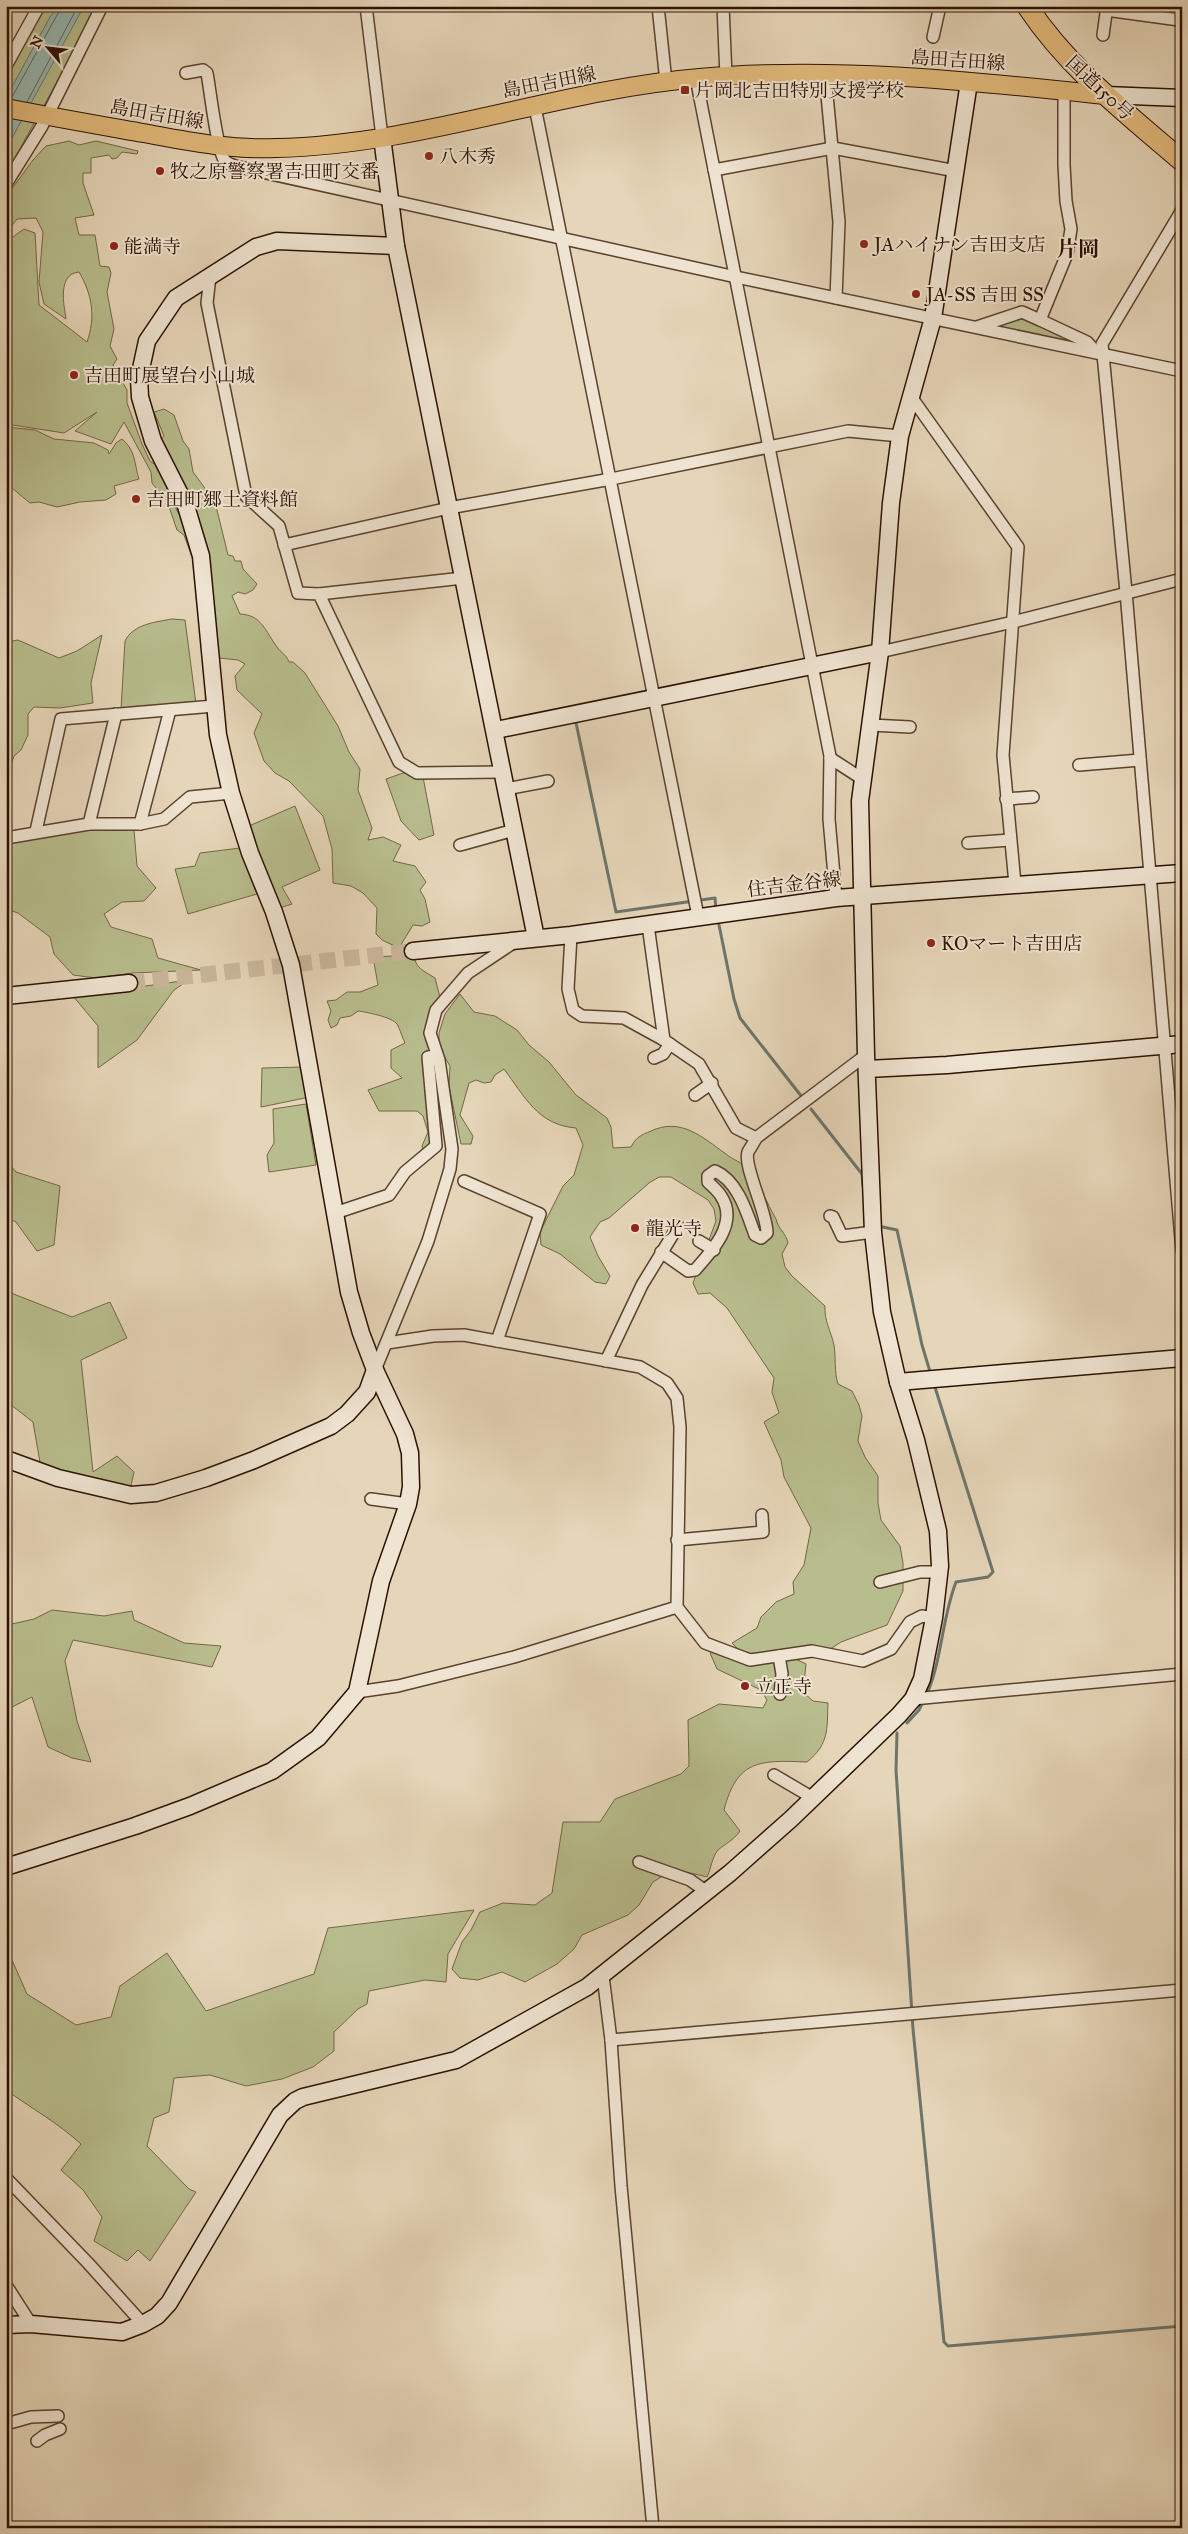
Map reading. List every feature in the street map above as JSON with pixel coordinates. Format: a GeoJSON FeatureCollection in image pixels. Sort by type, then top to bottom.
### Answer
{"type":"FeatureCollection","features":[{"type":"Feature","properties":{"kind":"highway","name":"国道150号"},"geometry":{"type":"LineString","coordinates":[[1027,6],[1044,32],[1069,61],[1105,95],[1182,161]]}},
{"type":"Feature","properties":{"kind":"main road","name":"島田吉田線"},"geometry":{"type":"LineString","coordinates":[[6,108],[217,146],[274,149],[382,138],[666,82],[726,76],[825,74],[969,82],[1105,95]]}},
{"type":"Feature","properties":{"kind":"street"},"geometry":{"type":"LineString","coordinates":[[6,66],[39,6]]}},
{"type":"Feature","properties":{"kind":"street"},"geometry":{"type":"LineString","coordinates":[[6,184],[47,116],[102,6]]}},
{"type":"Feature","properties":{"kind":"street"},"geometry":{"type":"LineString","coordinates":[[366,6],[396,246],[463,578],[496,730],[502,772],[536,938]]}},
{"type":"Feature","properties":{"kind":"street"},"geometry":{"type":"LineString","coordinates":[[658,6],[666,82]]}},
{"type":"Feature","properties":{"kind":"street"},"geometry":{"type":"LineString","coordinates":[[722,6],[726,76]]}},
{"type":"Feature","properties":{"kind":"street"},"geometry":{"type":"LineString","coordinates":[[933,37],[940,6]]}},
{"type":"Feature","properties":{"kind":"street"},"geometry":{"type":"LineString","coordinates":[[1103,35],[1106,8],[1179,20],[1181,6]]}},
{"type":"Feature","properties":{"kind":"street"},"geometry":{"type":"LineString","coordinates":[[186,73],[203,70],[207,73],[215,118],[217,146],[224,160],[235,166],[390,202],[736,277],[1181,371]]}},
{"type":"Feature","properties":{"kind":"street"},"geometry":{"type":"LineString","coordinates":[[825,74],[839,222],[836,298]]}},
{"type":"Feature","properties":{"kind":"street"},"geometry":{"type":"LineString","coordinates":[[696,78],[830,758],[828,819],[836,898]]}},
{"type":"Feature","properties":{"kind":"street"},"geometry":{"type":"LineString","coordinates":[[920,1699],[940,1572],[938,1531],[916,1440],[898,1382],[882,1312],[873,1228],[866,1062],[864,895],[860,801],[880,652],[891,503],[900,436],[933,318],[969,82]]}},
{"type":"Feature","properties":{"kind":"street"},"geometry":{"type":"LineString","coordinates":[[1040,320],[1067,254],[1070,229],[1065,183],[1064,91]]}},
{"type":"Feature","properties":{"kind":"street"},"geometry":{"type":"LineString","coordinates":[[1105,95],[1182,98]]}},
{"type":"Feature","properties":{"kind":"street"},"geometry":{"type":"LineString","coordinates":[[535,107],[654,697],[705,910]]}},
{"type":"Feature","properties":{"kind":"street"},"geometry":{"type":"LineString","coordinates":[[714,170],[833,148],[956,172]]}},
{"type":"Feature","properties":{"kind":"street"},"geometry":{"type":"LineString","coordinates":[[1182,210],[1110,326],[1099,353],[1126,592],[1182,1251]]}},
{"type":"Feature","properties":{"kind":"street"},"geometry":{"type":"LineString","coordinates":[[6,1867],[135,1826],[190,1806],[272,1771],[318,1738],[357,1692],[381,1581],[408,1504],[411,1487],[410,1453],[405,1434],[375,1370],[349,1292],[291,965],[231,793],[218,735],[201,556],[186,506],[153,441],[140,396],[138,378],[147,341],[160,319],[176,298],[256,248],[277,241],[396,246]]}},
{"type":"Feature","properties":{"kind":"street"},"geometry":{"type":"LineString","coordinates":[[210,276],[207,303],[246,496],[279,526],[298,593],[320,594],[463,578]]}},
{"type":"Feature","properties":{"kind":"street"},"geometry":{"type":"LineString","coordinates":[[975,328],[1022,312],[1088,342],[1099,353]]}},
{"type":"Feature","properties":{"kind":"street"},"geometry":{"type":"LineString","coordinates":[[912,398],[1018,547],[1002,755],[1014,884]]}},
{"type":"Feature","properties":{"kind":"street"},"geometry":{"type":"LineString","coordinates":[[284,545],[449,508],[611,479],[848,431],[900,436]]}},
{"type":"Feature","properties":{"kind":"street"},"geometry":{"type":"LineString","coordinates":[[496,730],[880,652],[1013,622],[1182,579]]}},
{"type":"Feature","properties":{"kind":"street"},"geometry":{"type":"LineString","coordinates":[[320,594],[399,762],[417,773],[502,772]]}},
{"type":"Feature","properties":{"kind":"street"},"geometry":{"type":"LineString","coordinates":[[36,831],[61,719],[214,706]]}},
{"type":"Feature","properties":{"kind":"street"},"geometry":{"type":"LineString","coordinates":[[140,824],[170,710]]}},
{"type":"Feature","properties":{"kind":"street"},"geometry":{"type":"LineString","coordinates":[[89,824],[116,714]]}},
{"type":"Feature","properties":{"kind":"street"},"geometry":{"type":"LineString","coordinates":[[871,724],[910,727]]}},
{"type":"Feature","properties":{"kind":"street"},"geometry":{"type":"LineString","coordinates":[[830,758],[864,780]]}},
{"type":"Feature","properties":{"kind":"street"},"geometry":{"type":"LineString","coordinates":[[1079,765],[1140,760]]}},
{"type":"Feature","properties":{"kind":"street"},"geometry":{"type":"LineString","coordinates":[[506,789],[548,781]]}},
{"type":"Feature","properties":{"kind":"street"},"geometry":{"type":"LineString","coordinates":[[6,838],[36,831],[89,824],[140,824],[164,820],[190,798],[231,793]]}},
{"type":"Feature","properties":{"kind":"street"},"geometry":{"type":"LineString","coordinates":[[1006,799],[1033,797]]}},
{"type":"Feature","properties":{"kind":"street"},"geometry":{"type":"LineString","coordinates":[[460,845],[514,830]]}},
{"type":"Feature","properties":{"kind":"street"},"geometry":{"type":"LineString","coordinates":[[968,843],[1010,840]]}},
{"type":"Feature","properties":{"kind":"street","name":"住吉金谷線"},"geometry":{"type":"LineString","coordinates":[[413,951],[572,935],[648,925],[705,910],[864,895],[1182,872]]}},
{"type":"Feature","properties":{"kind":"street"},"geometry":{"type":"LineString","coordinates":[[648,925],[667,1042],[663,1054],[654,1058]]}},
{"type":"Feature","properties":{"kind":"street"},"geometry":{"type":"LineString","coordinates":[[572,935],[568,989],[573,1010],[582,1016],[624,1018],[667,1042],[699,1064],[712,1083],[736,1128],[756,1138]]}},
{"type":"Feature","properties":{"kind":"street"},"geometry":{"type":"LineString","coordinates":[[6,1458],[58,1478],[131,1495],[156,1492],[206,1478],[254,1460],[331,1426],[347,1414],[367,1392],[428,1241],[450,1170],[452,1149],[437,1055],[430,1033],[436,1010],[468,973],[518,940]]}},
{"type":"Feature","properties":{"kind":"street"},"geometry":{"type":"LineString","coordinates":[[6,996],[130,982]]}},
{"type":"Feature","properties":{"kind":"street"},"geometry":{"type":"LineString","coordinates":[[662,1252],[688,1271],[695,1270],[714,1250],[728,1220],[722,1196],[708,1182],[708,1176],[715,1171],[725,1176],[744,1206],[755,1235],[761,1238],[767,1234],[767,1219],[749,1171],[747,1158],[756,1138],[866,1062],[947,1065],[1182,1044]]}},
{"type":"Feature","properties":{"kind":"street"},"geometry":{"type":"LineString","coordinates":[[335,1213],[389,1195],[405,1172],[436,1146],[428,1057],[437,1055]]}},
{"type":"Feature","properties":{"kind":"street"},"geometry":{"type":"LineString","coordinates":[[695,1095],[712,1083]]}},
{"type":"Feature","properties":{"kind":"street"},"geometry":{"type":"LineString","coordinates":[[464,1181],[540,1214],[497,1341]]}},
{"type":"Feature","properties":{"kind":"street"},"geometry":{"type":"LineString","coordinates":[[830,1216],[833,1217],[842,1236],[873,1228]]}},
{"type":"Feature","properties":{"kind":"street"},"geometry":{"type":"LineString","coordinates":[[606,1361],[642,1285],[678,1226]]}},
{"type":"Feature","properties":{"kind":"street"},"geometry":{"type":"LineString","coordinates":[[699,1241],[714,1250]]}},
{"type":"Feature","properties":{"kind":"street"},"geometry":{"type":"LineString","coordinates":[[387,1343],[433,1336],[464,1335],[640,1367],[667,1383],[677,1398],[680,1437],[677,1607],[705,1643],[750,1660],[812,1651],[863,1661],[891,1650],[910,1622],[922,1616],[934,1618]]}},
{"type":"Feature","properties":{"kind":"street"},"geometry":{"type":"LineString","coordinates":[[898,1382],[1182,1358]]}},
{"type":"Feature","properties":{"kind":"street"},"geometry":{"type":"LineString","coordinates":[[371,1499],[408,1504]]}},
{"type":"Feature","properties":{"kind":"street"},"geometry":{"type":"LineString","coordinates":[[677,1540],[763,1532],[762,1515]]}},
{"type":"Feature","properties":{"kind":"street"},"geometry":{"type":"LineString","coordinates":[[880,1582],[920,1572],[940,1572]]}},
{"type":"Feature","properties":{"kind":"street"},"geometry":{"type":"LineString","coordinates":[[357,1692],[398,1686],[514,1657],[677,1607]]}},
{"type":"Feature","properties":{"kind":"street"},"geometry":{"type":"LineString","coordinates":[[779,1656],[782,1674],[780,1694]]}},
{"type":"Feature","properties":{"kind":"street"},"geometry":{"type":"LineString","coordinates":[[6,2325],[31,2324],[122,2332],[157,2316],[169,2303],[278,2120],[295,2101],[303,2097],[456,2060],[562,2002],[603,1976],[707,1892],[813,1798],[920,1699],[1182,1674]]}},
{"type":"Feature","properties":{"kind":"street"},"geometry":{"type":"LineString","coordinates":[[774,1775],[813,1798]]}},
{"type":"Feature","properties":{"kind":"street"},"geometry":{"type":"LineString","coordinates":[[639,1862],[690,1880],[707,1892]]}},
{"type":"Feature","properties":{"kind":"street"},"geometry":{"type":"LineString","coordinates":[[603,1976],[611,2040],[621,2186],[653,2528]]}},
{"type":"Feature","properties":{"kind":"street"},"geometry":{"type":"LineString","coordinates":[[611,2040],[1182,1990]]}},
{"type":"Feature","properties":{"kind":"street"},"geometry":{"type":"LineString","coordinates":[[6,2178],[88,2263],[143,2324]]}},
{"type":"Feature","properties":{"kind":"street"},"geometry":{"type":"LineString","coordinates":[[6,2285],[31,2324]]}},
{"type":"Feature","properties":{"kind":"street"},"geometry":{"type":"LineString","coordinates":[[6,2424],[31,2417],[58,2416]]}},
{"type":"Feature","properties":{"kind":"street"},"geometry":{"type":"LineString","coordinates":[[37,2441],[45,2435],[60,2429]]}},
{"type":"Feature","properties":{"kind":"green space"},"geometry":{"type":"Polygon","coordinates":[[[40,6],[99,6],[6,174],[6,72],[40,6]]]}},
{"type":"Feature","properties":{"kind":"green space"},"geometry":{"type":"Polygon","coordinates":[[[69,141],[79,145],[96,141],[138,151],[137,154],[122,152],[117,158],[112,159],[109,155],[91,158],[91,173],[83,173],[83,183],[94,215],[75,218],[79,235],[95,235],[100,266],[109,267],[111,273],[107,292],[114,329],[110,346],[117,359],[113,365],[127,390],[127,403],[142,444],[150,461],[157,466],[177,511],[188,527],[193,560],[184,535],[177,530],[167,501],[152,483],[151,472],[124,422],[111,444],[75,431],[97,412],[64,433],[6,424],[6,245],[10,239],[24,229],[35,233],[39,305],[87,342],[90,333],[92,315],[90,297],[79,272],[67,278],[65,284],[63,299],[66,319],[44,304],[39,282],[43,232],[36,218],[17,219],[6,233],[6,197],[33,160],[46,146],[69,141]]]}},
{"type":"Feature","properties":{"kind":"green space"},"geometry":{"type":"Polygon","coordinates":[[[1020,315],[1087,348],[989,328],[1020,315]]]}},
{"type":"Feature","properties":{"kind":"green space"},"geometry":{"type":"Polygon","coordinates":[[[164,409],[174,415],[183,441],[189,449],[193,472],[210,495],[217,510],[228,555],[233,556],[235,561],[241,561],[243,569],[257,584],[253,590],[245,594],[238,592],[232,596],[240,614],[253,617],[258,621],[289,662],[293,662],[305,673],[338,726],[349,752],[360,769],[358,790],[372,828],[368,840],[383,837],[401,845],[393,861],[415,866],[426,882],[420,890],[425,899],[430,922],[422,926],[413,925],[399,948],[382,940],[376,934],[377,908],[363,893],[351,886],[333,883],[332,849],[323,816],[289,781],[275,773],[264,761],[254,733],[262,714],[237,690],[235,676],[245,664],[238,660],[219,658],[199,544],[157,444],[164,436],[154,412],[164,409]]]}},
{"type":"Feature","properties":{"kind":"green space"},"geometry":{"type":"Polygon","coordinates":[[[6,427],[35,430],[54,439],[94,443],[108,450],[109,454],[116,443],[122,439],[130,448],[139,479],[114,486],[116,494],[106,500],[80,502],[57,507],[39,502],[30,503],[6,483],[6,427]]]}},
{"type":"Feature","properties":{"kind":"green space"},"geometry":{"type":"Polygon","coordinates":[[[172,619],[185,620],[196,704],[121,709],[125,641],[139,627],[172,619]]]}},
{"type":"Feature","properties":{"kind":"green space"},"geometry":{"type":"Polygon","coordinates":[[[102,635],[91,683],[93,703],[60,708],[34,707],[28,714],[28,735],[21,750],[14,756],[6,781],[6,642],[18,640],[59,658],[77,651],[102,635]]]}},
{"type":"Feature","properties":{"kind":"green space"},"geometry":{"type":"Polygon","coordinates":[[[403,773],[423,777],[434,835],[419,840],[401,821],[386,779],[403,773]]]}},
{"type":"Feature","properties":{"kind":"green space"},"geometry":{"type":"Polygon","coordinates":[[[295,806],[320,870],[282,887],[292,904],[276,909],[242,829],[295,806]]]}},
{"type":"Feature","properties":{"kind":"green space"},"geometry":{"type":"Polygon","coordinates":[[[94,829],[134,830],[137,866],[156,888],[144,901],[122,902],[104,914],[111,927],[152,939],[158,958],[201,970],[133,973],[96,978],[73,975],[54,954],[50,937],[18,913],[6,909],[6,844],[94,829]]]}},
{"type":"Feature","properties":{"kind":"green space"},"geometry":{"type":"Polygon","coordinates":[[[240,848],[257,894],[188,914],[175,869],[195,866],[200,853],[240,848]]]}},
{"type":"Feature","properties":{"kind":"green space"},"geometry":{"type":"Polygon","coordinates":[[[414,955],[418,966],[435,978],[442,1005],[434,1037],[435,1091],[440,1120],[435,1118],[430,1144],[423,1152],[422,1146],[428,1132],[423,1116],[417,1111],[379,1111],[368,1090],[402,1078],[391,1068],[391,1050],[405,1043],[397,1024],[385,1017],[358,1011],[351,1016],[340,1018],[337,1025],[331,1028],[328,1020],[331,1011],[327,1001],[336,1000],[347,992],[360,992],[378,985],[373,957],[414,955]]]}},
{"type":"Feature","properties":{"kind":"green space"},"geometry":{"type":"Polygon","coordinates":[[[189,980],[174,990],[137,1040],[98,1068],[98,1026],[73,996],[189,980]]]}},
{"type":"Feature","properties":{"kind":"green space"},"geometry":{"type":"Polygon","coordinates":[[[460,994],[474,1012],[495,1016],[517,1030],[529,1045],[549,1062],[576,1095],[607,1118],[611,1127],[613,1148],[631,1147],[639,1137],[647,1132],[672,1126],[691,1131],[700,1136],[748,1169],[778,1226],[786,1236],[788,1243],[782,1254],[785,1267],[792,1276],[825,1306],[834,1345],[838,1384],[852,1391],[859,1405],[862,1416],[858,1441],[865,1457],[878,1476],[878,1503],[881,1520],[900,1546],[903,1563],[903,1591],[887,1625],[841,1642],[829,1650],[787,1655],[806,1664],[803,1692],[813,1701],[828,1703],[827,1729],[823,1743],[807,1762],[763,1763],[752,1766],[743,1772],[729,1794],[724,1810],[740,1831],[732,1840],[718,1850],[707,1877],[674,1869],[653,1882],[639,1905],[628,1915],[582,1935],[574,1949],[557,1964],[525,1982],[502,1972],[478,1980],[460,1978],[452,1969],[462,1942],[471,1930],[480,1912],[503,1903],[535,1905],[552,1893],[563,1822],[600,1822],[615,1799],[681,1774],[689,1766],[688,1720],[719,1704],[763,1708],[767,1700],[761,1690],[717,1669],[710,1653],[732,1649],[744,1655],[732,1643],[757,1628],[761,1617],[776,1602],[794,1594],[793,1582],[804,1565],[811,1528],[784,1477],[781,1460],[764,1422],[779,1413],[772,1392],[774,1378],[727,1308],[710,1293],[698,1294],[693,1283],[716,1221],[714,1209],[708,1200],[671,1177],[659,1177],[649,1183],[609,1218],[600,1222],[590,1237],[598,1256],[610,1276],[606,1284],[595,1282],[560,1254],[541,1245],[540,1232],[563,1186],[574,1175],[583,1145],[576,1128],[563,1126],[542,1115],[526,1099],[504,1069],[495,1075],[491,1082],[484,1083],[476,1080],[469,1083],[460,1115],[473,1136],[471,1144],[461,1144],[449,1086],[450,1066],[439,1048],[439,1033],[445,1014],[460,994]]]}},
{"type":"Feature","properties":{"kind":"green space"},"geometry":{"type":"Polygon","coordinates":[[[304,1067],[310,1097],[261,1107],[262,1068],[304,1067]]]}},
{"type":"Feature","properties":{"kind":"green space"},"geometry":{"type":"Polygon","coordinates":[[[306,1104],[316,1165],[269,1172],[267,1155],[274,1143],[273,1109],[306,1104]]]}},
{"type":"Feature","properties":{"kind":"green space"},"geometry":{"type":"Polygon","coordinates":[[[6,1160],[16,1172],[60,1186],[54,1245],[37,1251],[16,1222],[6,1217],[6,1160]]]}},
{"type":"Feature","properties":{"kind":"green space"},"geometry":{"type":"Polygon","coordinates":[[[6,1291],[72,1317],[110,1302],[127,1338],[81,1360],[93,1472],[117,1456],[134,1472],[130,1490],[41,1468],[33,1422],[6,1401],[6,1291]]]}},
{"type":"Feature","properties":{"kind":"green space"},"geometry":{"type":"Polygon","coordinates":[[[6,1595],[12,1624],[34,1619],[52,1610],[104,1616],[132,1611],[134,1620],[184,1643],[221,1646],[212,1667],[73,1640],[65,1661],[77,1721],[91,1762],[72,1758],[48,1747],[32,1697],[6,1710],[6,1595]]]}},
{"type":"Feature","properties":{"kind":"green space"},"geometry":{"type":"Polygon","coordinates":[[[474,1910],[448,1954],[446,1982],[425,1980],[369,1991],[367,2004],[358,2009],[334,2032],[334,2051],[313,2067],[282,2079],[246,2086],[210,2075],[174,2078],[169,2112],[154,2118],[147,2146],[189,2189],[196,2192],[150,2261],[138,2250],[127,2261],[94,2241],[102,2217],[83,2190],[61,2170],[81,2144],[54,2122],[6,2090],[6,1955],[12,1960],[27,1994],[76,2025],[111,2017],[120,1986],[167,1953],[206,2011],[314,1974],[328,1928],[474,1910]]]}},
{"type":"Feature","properties":{"kind":"water"},"geometry":{"type":"Polygon","coordinates":[[[58,6],[84,6],[6,149],[6,98],[50,17],[58,6]]]}},
{"type":"Feature","properties":{"kind":"waterway"},"geometry":{"type":"LineString","coordinates":[[575,718],[616,912],[715,898],[716,909]]}},
{"type":"Feature","properties":{"kind":"waterway"},"geometry":{"type":"LineString","coordinates":[[718,920],[734,999],[740,1018],[802,1097]]}},
{"type":"Feature","properties":{"kind":"waterway"},"geometry":{"type":"LineString","coordinates":[[811,1109],[862,1174],[863,1186]]}},
{"type":"Feature","properties":{"kind":"waterway"},"geometry":{"type":"LineString","coordinates":[[878,1226],[897,1230],[922,1345],[931,1375]]}},
{"type":"Feature","properties":{"kind":"waterway"},"geometry":{"type":"LineString","coordinates":[[927,1694],[936,1667],[951,1596],[956,1582],[988,1577],[993,1572],[934,1384]]}},
{"type":"Feature","properties":{"kind":"waterway"},"geometry":{"type":"LineString","coordinates":[[907,1723],[919,1710],[923,1702]]}},
{"type":"Feature","properties":{"kind":"waterway"},"geometry":{"type":"LineString","coordinates":[[897,1733],[896,1770],[913,2029],[944,2342],[948,2346],[1182,2326]]}},
{"type":"Feature","properties":{"kind":"tunnel"},"geometry":{"type":"LineString","coordinates":[[129,983],[413,951]]}},
{"type":"Feature","properties":{"kind":"place","name":"片岡北吉田特別支援学校"},"geometry":{"type":"Point","coordinates":[685,90]}},
{"type":"Feature","properties":{"kind":"place","name":"八木秀"},"geometry":{"type":"Point","coordinates":[429,156]}},
{"type":"Feature","properties":{"kind":"place","name":"牧之原警察署吉田町交番"},"geometry":{"type":"Point","coordinates":[160,171]}},
{"type":"Feature","properties":{"kind":"place","name":"JAハイナン吉田支店"},"geometry":{"type":"Point","coordinates":[864,244]}},
{"type":"Feature","properties":{"kind":"place","name":"能満寺"},"geometry":{"type":"Point","coordinates":[114,246]}},
{"type":"Feature","properties":{"kind":"place","name":"JA-SS 吉田 SS"},"geometry":{"type":"Point","coordinates":[916,294]}},
{"type":"Feature","properties":{"kind":"place","name":"吉田町展望台小山城"},"geometry":{"type":"Point","coordinates":[74,375]}},
{"type":"Feature","properties":{"kind":"place","name":"吉田町郷土資料館"},"geometry":{"type":"Point","coordinates":[136,499]}},
{"type":"Feature","properties":{"kind":"place","name":"KOマート吉田店"},"geometry":{"type":"Point","coordinates":[931,943]}},
{"type":"Feature","properties":{"kind":"place","name":"龍光寺"},"geometry":{"type":"Point","coordinates":[635,1228]}},
{"type":"Feature","properties":{"kind":"place","name":"立正寺"},"geometry":{"type":"Point","coordinates":[745,1686]}},
{"type":"Feature","properties":{"kind":"district","name":"片岡"},"geometry":{"type":"Point","coordinates":[1078,249]}}]}
